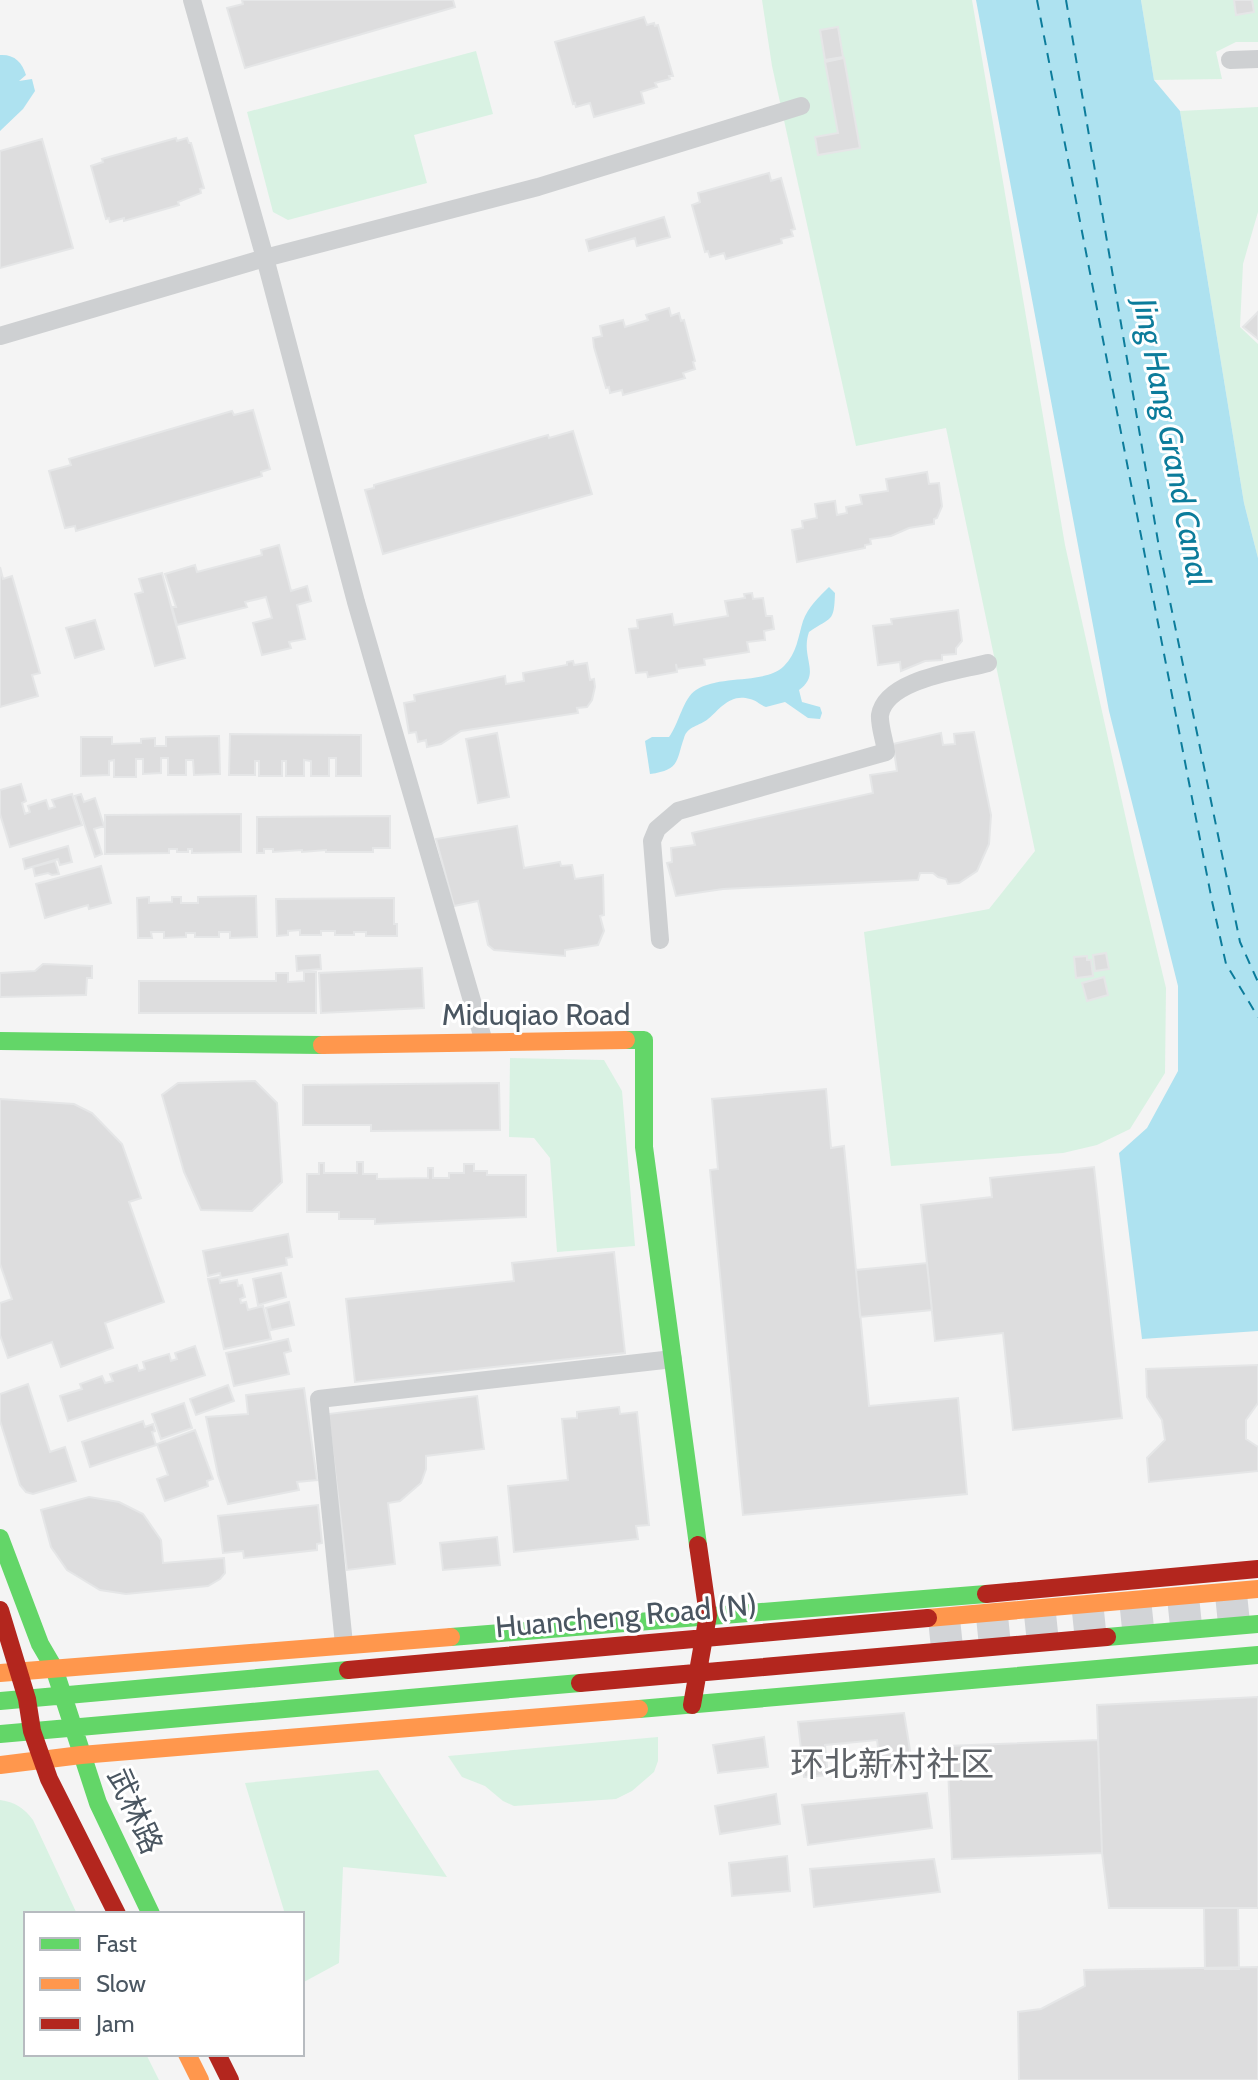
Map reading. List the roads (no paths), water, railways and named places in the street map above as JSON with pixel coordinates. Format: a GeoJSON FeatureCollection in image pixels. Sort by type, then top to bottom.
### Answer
{"type":"FeatureCollection","features":[{"type":"Feature","properties":{"kind":"main road","name":"Miduqiao Road"},"geometry":{"type":"LineString","coordinates":[[0,1041],[193,1044],[644,1040],[644,1147],[708,1615],[692,1705]]}},
{"type":"Feature","properties":{"kind":"main road","name":"武林路"},"geometry":{"type":"LineString","coordinates":[[0,1538],[40,1644],[54,1668],[98,1803],[150,1912]]}},
{"type":"Feature","properties":{"kind":"main road","name":"Huancheng Road (N)"},"geometry":{"type":"LineString","coordinates":[[9,1672],[1003,1593],[1258,1569]]}},
{"type":"Feature","properties":{"kind":"main road","name":"Huancheng Road (N)"},"geometry":{"type":"LineString","coordinates":[[0,1701],[1258,1589]]}},
{"type":"Feature","properties":{"kind":"main road"},"geometry":{"type":"LineString","coordinates":[[0,1610],[9,1672],[27,1699],[32,1731],[49,1779],[116,1912]]}},
{"type":"Feature","properties":{"kind":"main road"},"geometry":{"type":"LineString","coordinates":[[0,1734],[1258,1624]]}},
{"type":"Feature","properties":{"kind":"main road"},"geometry":{"type":"LineString","coordinates":[[0,1765],[81,1755],[1258,1655]]}},
{"type":"Feature","properties":{"kind":"main road"},"geometry":{"type":"LineString","coordinates":[[188,2056],[200,2080]]}},
{"type":"Feature","properties":{"kind":"main road"},"geometry":{"type":"LineString","coordinates":[[218,2056],[230,2080]]}},
{"type":"Feature","properties":{"kind":"street"},"geometry":{"type":"LineString","coordinates":[[192,0],[265,258],[356,602],[484,1042]]}},
{"type":"Feature","properties":{"kind":"street"},"geometry":{"type":"LineString","coordinates":[[1230,60],[1258,59]]}},
{"type":"Feature","properties":{"kind":"street"},"geometry":{"type":"LineString","coordinates":[[0,336],[265,258],[538,187],[801,106]]}},
{"type":"Feature","properties":{"kind":"street"},"geometry":{"type":"LineString","coordinates":[[660,940],[652,841],[657,829],[678,811],[886,752],[880,715],[889,697],[906,684],[988,663]]}},
{"type":"Feature","properties":{"kind":"street"},"geometry":{"type":"LineString","coordinates":[[344,1644],[319,1399],[673,1359]]}},
{"type":"Feature","properties":{"kind":"water","name":"Jing Hang Grand Canal"},"geometry":{"type":"Polygon","coordinates":[[[976,0],[1141,0],[1154,80],[1180,111],[1244,503],[1258,558],[1258,1331],[1142,1339],[1119,1153],[1147,1128],[1178,1071],[1178,986],[1109,711],[976,0]]]}},
{"type":"Feature","properties":{"kind":"water"},"geometry":{"type":"Polygon","coordinates":[[[0,55],[13,57],[20,63],[26,75],[19,81],[32,79],[35,91],[23,109],[0,131],[0,55]]]}},
{"type":"Feature","properties":{"kind":"water"},"geometry":{"type":"Polygon","coordinates":[[[829,587],[835,593],[834,610],[827,621],[809,632],[809,677],[799,690],[802,702],[820,707],[820,719],[808,718],[785,702],[766,707],[752,700],[737,698],[688,731],[672,767],[650,774],[645,741],[652,737],[669,737],[688,699],[696,690],[717,682],[766,676],[784,666],[794,650],[808,611],[829,587]]]}},
{"type":"Feature","properties":{"kind":"tunnel"},"geometry":{"type":"LineString","coordinates":[[930,1639],[1258,1605]]}},
{"type":"Feature","properties":{"kind":"district","name":"环北新村社区"},"geometry":{"type":"Point","coordinates":[892,1764]}}]}
